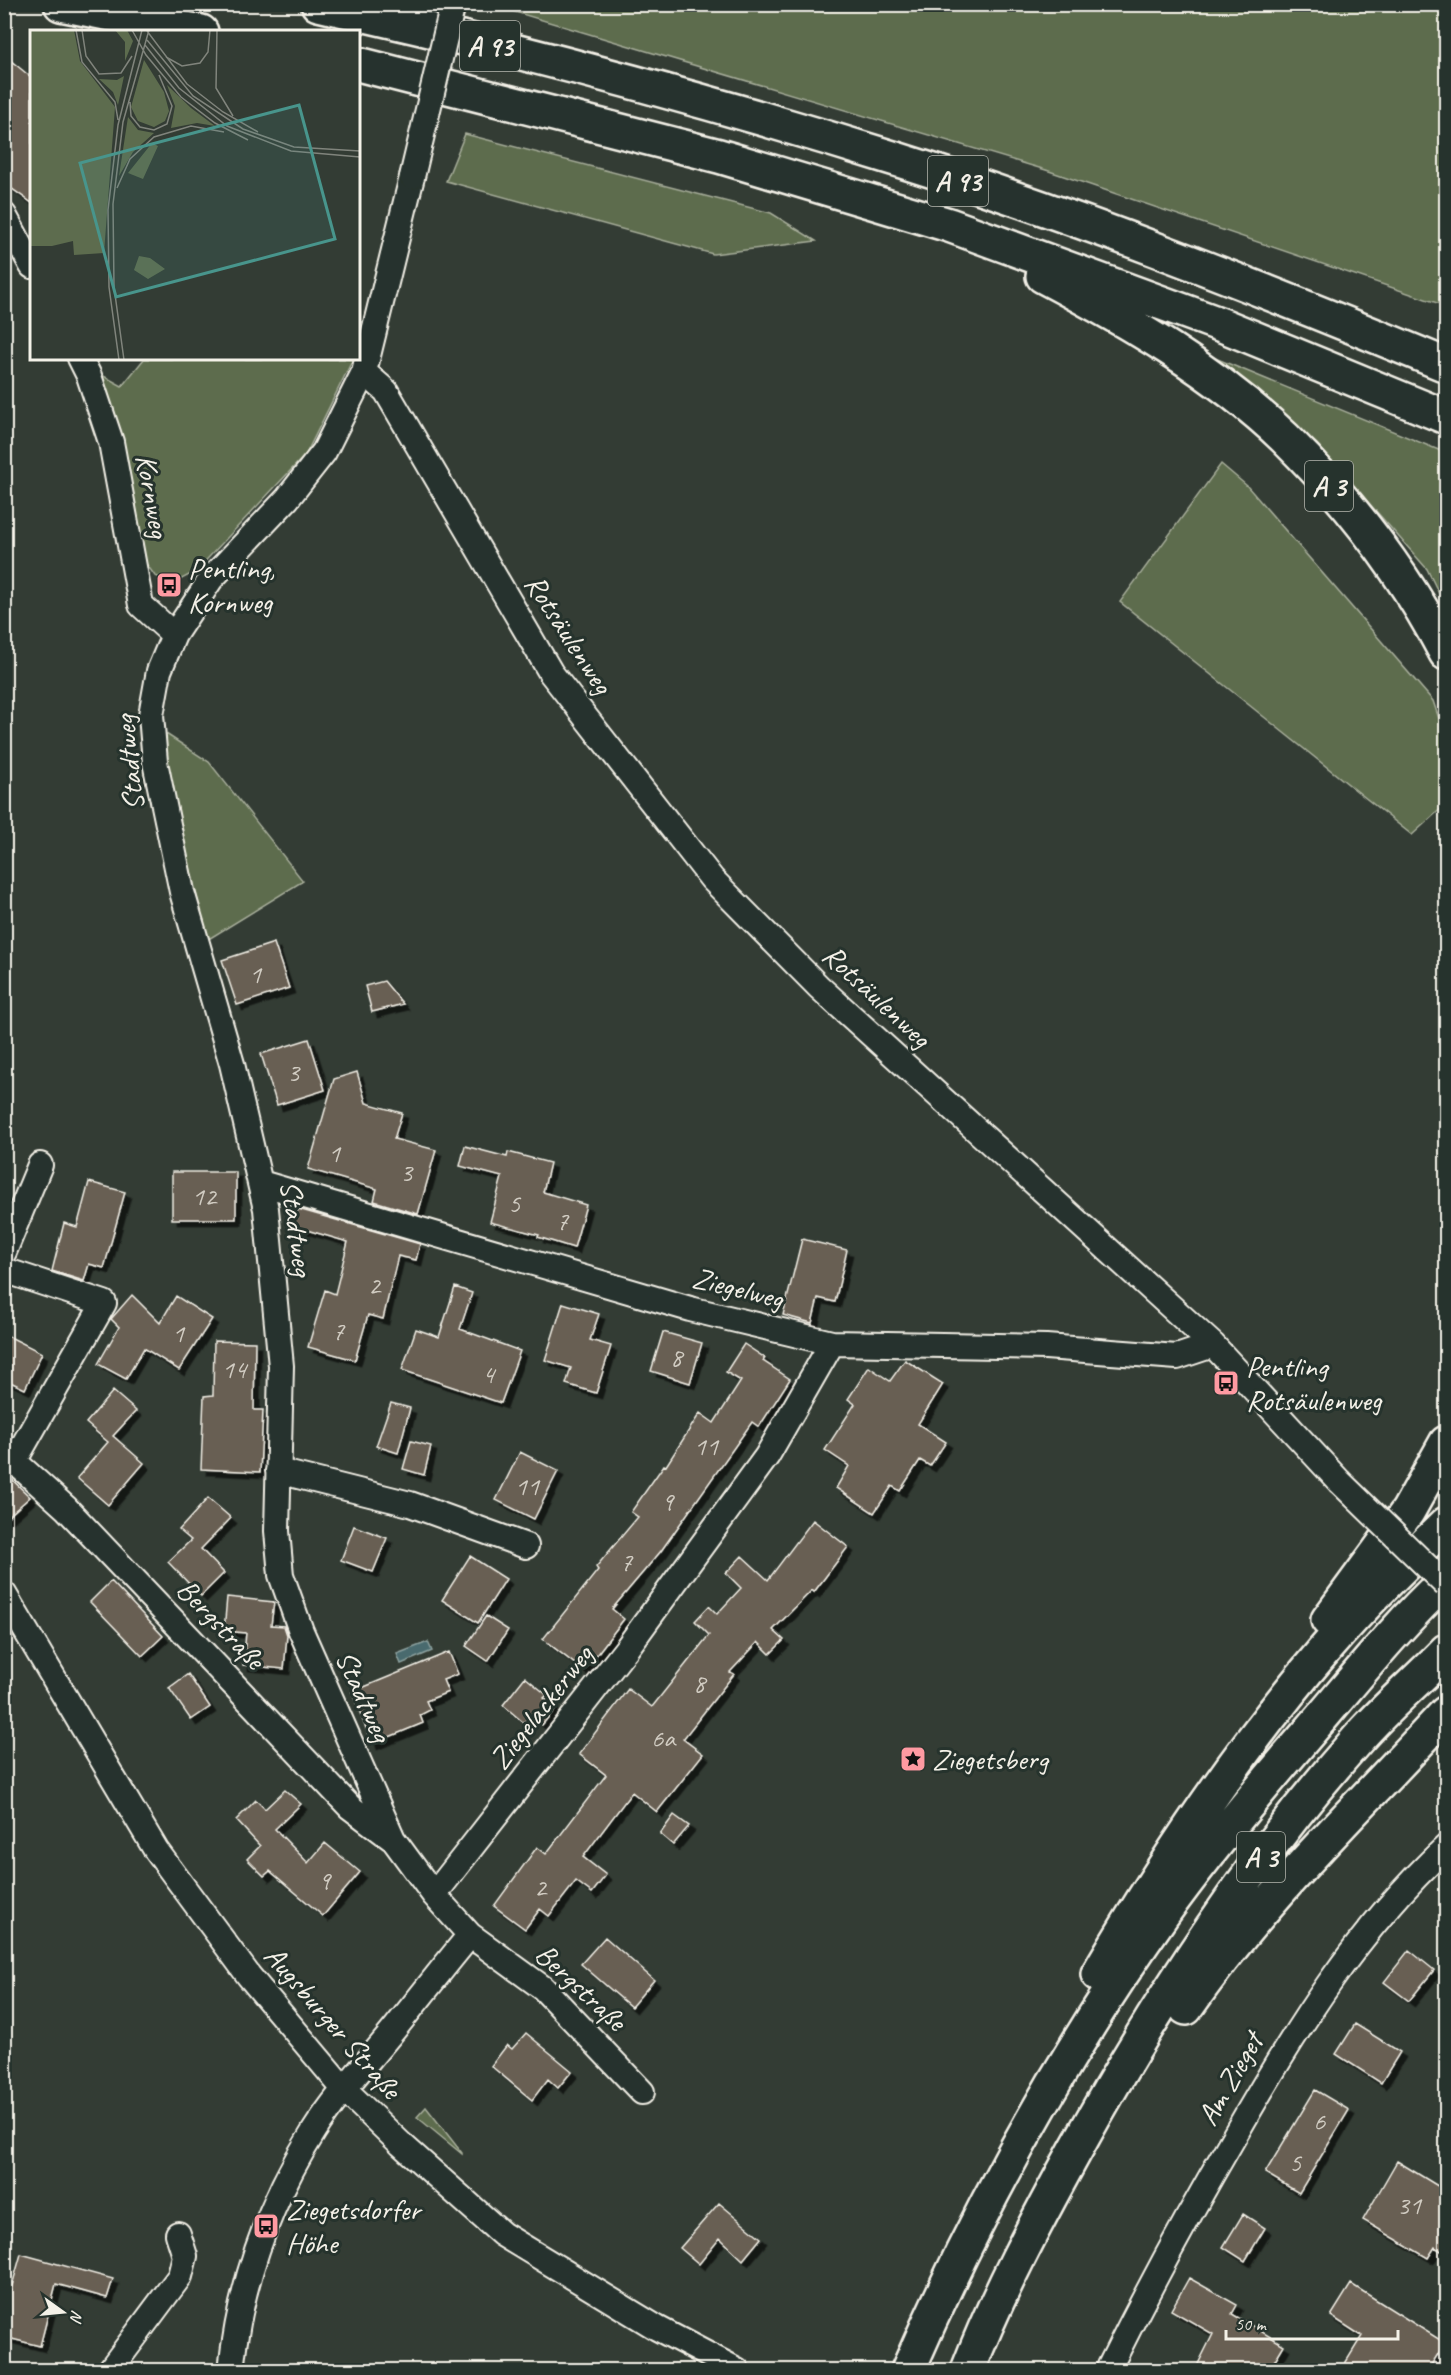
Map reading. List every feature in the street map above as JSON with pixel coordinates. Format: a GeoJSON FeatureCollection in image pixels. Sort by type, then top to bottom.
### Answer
{"type":"FeatureCollection","features":[{"type":"Feature","properties":{"kind":"highway"},"geometry":{"type":"LineString","coordinates":[[61,4],[191,30]]}},
{"type":"Feature","properties":{"kind":"highway","name":"A 93"},"geometry":{"type":"LineString","coordinates":[[318,4],[630,82],[900,160],[1161,252],[1446,365]]}},
{"type":"Feature","properties":{"kind":"highway","name":"A 93"},"geometry":{"type":"LineString","coordinates":[[360,65],[719,156],[949,225],[1222,325],[1446,417]]}},
{"type":"Feature","properties":{"kind":"highway","name":"A 3"},"geometry":{"type":"LineString","coordinates":[[949,225],[1105,309],[1175,352],[1237,398],[1284,438],[1361,521],[1446,653]]}},
{"type":"Feature","properties":{"kind":"highway","name":"A 3"},"geometry":{"type":"LineString","coordinates":[[1244,1752],[1254,1720],[1407,1510],[1446,1443]]}},
{"type":"Feature","properties":{"kind":"highway","name":"A 3"},"geometry":{"type":"LineString","coordinates":[[1093,2019],[1097,1976],[1137,1908],[1244,1752],[1326,1648],[1446,1524]]}},
{"type":"Feature","properties":{"kind":"highway","name":"A 3"},"geometry":{"type":"LineString","coordinates":[[908,2370],[1006,2166],[1093,2019],[1164,1913],[1257,1794],[1356,1678],[1446,1580]]}},
{"type":"Feature","properties":{"kind":"highway","name":"A 3"},"geometry":{"type":"LineString","coordinates":[[968,2370],[1040,2215],[1109,2089],[1173,1988],[1261,1857],[1357,1740],[1446,1651]]}},
{"type":"Feature","properties":{"kind":"highway"},"geometry":{"type":"LineString","coordinates":[[1109,2089],[1164,2040],[1219,1961],[1292,1875],[1434,1733],[1446,1713]]}},
{"type":"Feature","properties":{"kind":"street","name":"Stadtweg"},"geometry":{"type":"LineString","coordinates":[[434,1895],[393,1839],[301,1631],[281,1575],[277,1532],[281,1366],[261,1183],[232,1064],[182,892],[155,762],[151,715],[159,671],[174,635],[211,579],[287,499],[324,452],[364,372],[453,4]]}},
{"type":"Feature","properties":{"kind":"street"},"geometry":{"type":"LineString","coordinates":[[4,215],[30,262]]}},
{"type":"Feature","properties":{"kind":"street","name":"Kornweg"},"geometry":{"type":"LineString","coordinates":[[81,360],[89,376],[111,442],[141,605],[174,635]]}},
{"type":"Feature","properties":{"kind":"street","name":"Rotsäulenweg"},"geometry":{"type":"LineString","coordinates":[[364,372],[386,391],[550,673],[712,879],[819,987],[1213,1345],[1339,1482],[1446,1585]]}},
{"type":"Feature","properties":{"kind":"street"},"geometry":{"type":"LineString","coordinates":[[4,1252],[40,1165]]}},
{"type":"Feature","properties":{"kind":"street","name":"Ziegelweg"},"geometry":{"type":"LineString","coordinates":[[261,1183],[690,1309],[832,1343],[1046,1347],[1177,1357],[1213,1345]]}},
{"type":"Feature","properties":{"kind":"street"},"geometry":{"type":"LineString","coordinates":[[4,1270],[104,1303],[10,1456]]}},
{"type":"Feature","properties":{"kind":"street","name":"Ziegelackerweg"},"geometry":{"type":"LineString","coordinates":[[434,1895],[627,1648],[760,1466],[832,1343]]}},
{"type":"Feature","properties":{"kind":"street","name":"Bergstraße"},"geometry":{"type":"LineString","coordinates":[[10,1456],[66,1508],[350,1807],[393,1839]]}},
{"type":"Feature","properties":{"kind":"street"},"geometry":{"type":"LineString","coordinates":[[278,1471],[410,1504],[526,1546]]}},
{"type":"Feature","properties":{"kind":"street","name":"Augsburger Straße"},"geometry":{"type":"LineString","coordinates":[[4,1594],[156,1850],[249,1976],[343,2088],[401,2145],[502,2234],[646,2322],[737,2370]]}},
{"type":"Feature","properties":{"kind":"street","name":"Am Zieget"},"geometry":{"type":"LineString","coordinates":[[1108,2370],[1203,2189],[1289,2039],[1336,1970],[1425,1867],[1446,1847]]}},
{"type":"Feature","properties":{"kind":"street"},"geometry":{"type":"LineString","coordinates":[[231,2370],[239,2311],[266,2226],[282,2188],[303,2149],[343,2088],[470,1935],[434,1895]]}},
{"type":"Feature","properties":{"kind":"street","name":"Bergstraße"},"geometry":{"type":"LineString","coordinates":[[470,1935],[543,1988],[642,2092]]}},
{"type":"Feature","properties":{"kind":"street"},"geometry":{"type":"LineString","coordinates":[[110,2370],[180,2276],[185,2256],[178,2234]]}},
{"type":"Feature","properties":{"kind":"green space"},"geometry":{"type":"Polygon","coordinates":[[[492,5],[1446,5],[1446,306],[1046,170],[492,5]]]}},
{"type":"Feature","properties":{"kind":"green space"},"geometry":{"type":"Polygon","coordinates":[[[465,134],[771,213],[816,241],[713,254],[446,181],[465,134]]]}},
{"type":"Feature","properties":{"kind":"green space"},"geometry":{"type":"Polygon","coordinates":[[[1215,358],[1446,453],[1446,608],[1427,569],[1317,444],[1215,358]]]}},
{"type":"Feature","properties":{"kind":"green space"},"geometry":{"type":"Polygon","coordinates":[[[143,360],[353,360],[306,454],[195,572],[176,582],[155,576],[142,558],[100,374],[122,386],[143,360]]]}},
{"type":"Feature","properties":{"kind":"green space"},"geometry":{"type":"Polygon","coordinates":[[[1221,464],[1247,486],[1433,701],[1446,739],[1446,804],[1412,835],[1120,602],[1221,464]]]}},
{"type":"Feature","properties":{"kind":"green space"},"geometry":{"type":"Polygon","coordinates":[[[163,732],[209,762],[303,881],[207,940],[169,777],[163,732]]]}},
{"type":"Feature","properties":{"kind":"green space"},"geometry":{"type":"Polygon","coordinates":[[[426,2107],[462,2153],[462,2154],[417,2117],[426,2107]]]}},
{"type":"Feature","properties":{"kind":"water"},"geometry":{"type":"Polygon","coordinates":[[[428,1642],[432,1651],[401,1664],[397,1654],[428,1642]]]}},
{"type":"Feature","properties":{"kind":"building"},"geometry":{"type":"Polygon","coordinates":[[[4,55],[30,76],[30,202],[4,183],[4,55]]]}},
{"type":"Feature","properties":{"kind":"building"},"geometry":{"type":"Polygon","coordinates":[[[274,943],[289,988],[237,1005],[222,960],[274,943]]]}},
{"type":"Feature","properties":{"kind":"building"},"geometry":{"type":"Polygon","coordinates":[[[384,981],[403,1004],[372,1012],[365,986],[384,981]]]}},
{"type":"Feature","properties":{"kind":"building"},"geometry":{"type":"Polygon","coordinates":[[[309,1039],[325,1090],[277,1105],[261,1054],[309,1039]]]}},
{"type":"Feature","properties":{"kind":"building"},"geometry":{"type":"Polygon","coordinates":[[[357,1072],[366,1103],[402,1113],[394,1139],[436,1150],[418,1214],[374,1201],[377,1189],[308,1169],[334,1079],[357,1072]]]}},
{"type":"Feature","properties":{"kind":"building"},"geometry":{"type":"Polygon","coordinates":[[[465,1146],[507,1157],[508,1152],[550,1163],[543,1192],[586,1205],[574,1248],[538,1237],[539,1235],[490,1222],[502,1177],[460,1166],[465,1146]]]}},
{"type":"Feature","properties":{"kind":"building"},"geometry":{"type":"Polygon","coordinates":[[[172,1172],[236,1172],[236,1219],[172,1219],[172,1172]]]}},
{"type":"Feature","properties":{"kind":"building"},"geometry":{"type":"Polygon","coordinates":[[[89,1182],[125,1192],[104,1268],[89,1264],[84,1281],[52,1271],[64,1223],[77,1227],[89,1182]]]}},
{"type":"Feature","properties":{"kind":"building"},"geometry":{"type":"Polygon","coordinates":[[[298,1209],[420,1244],[416,1260],[398,1256],[383,1319],[368,1315],[355,1360],[308,1347],[325,1290],[335,1294],[348,1242],[293,1226],[298,1209]]]}},
{"type":"Feature","properties":{"kind":"building"},"geometry":{"type":"Polygon","coordinates":[[[802,1239],[847,1250],[835,1302],[818,1298],[812,1323],[783,1315],[802,1239]]]}},
{"type":"Feature","properties":{"kind":"building"},"geometry":{"type":"Polygon","coordinates":[[[455,1287],[472,1293],[460,1329],[520,1351],[501,1403],[402,1370],[416,1329],[439,1337],[455,1287]]]}},
{"type":"Feature","properties":{"kind":"building"},"geometry":{"type":"Polygon","coordinates":[[[132,1295],[160,1323],[176,1296],[212,1319],[179,1370],[144,1348],[126,1379],[98,1364],[119,1327],[111,1319],[132,1295]]]}},
{"type":"Feature","properties":{"kind":"building"},"geometry":{"type":"Polygon","coordinates":[[[563,1303],[599,1314],[590,1340],[611,1346],[596,1393],[566,1384],[571,1368],[545,1360],[563,1303]]]}},
{"type":"Feature","properties":{"kind":"building"},"geometry":{"type":"Polygon","coordinates":[[[663,1332],[702,1343],[690,1383],[651,1371],[663,1332]]]}},
{"type":"Feature","properties":{"kind":"building"},"geometry":{"type":"Polygon","coordinates":[[[4,1334],[42,1353],[25,1389],[4,1379],[4,1334]]]}},
{"type":"Feature","properties":{"kind":"building"},"geometry":{"type":"Polygon","coordinates":[[[214,1341],[255,1342],[254,1410],[263,1410],[260,1472],[201,1469],[204,1396],[213,1395],[214,1341]]]}},
{"type":"Feature","properties":{"kind":"building"},"geometry":{"type":"Polygon","coordinates":[[[744,1344],[765,1358],[763,1361],[790,1379],[759,1427],[752,1422],[661,1551],[612,1609],[624,1619],[584,1671],[543,1639],[598,1570],[596,1567],[638,1517],[631,1512],[664,1465],[666,1466],[700,1413],[714,1423],[741,1381],[726,1372],[744,1344]]]}},
{"type":"Feature","properties":{"kind":"building"},"geometry":{"type":"Polygon","coordinates":[[[905,1360],[943,1384],[918,1424],[946,1442],[930,1466],[920,1460],[900,1491],[892,1486],[874,1513],[836,1488],[849,1466],[825,1450],[855,1404],[848,1399],[869,1367],[890,1381],[905,1360]]]}},
{"type":"Feature","properties":{"kind":"building"},"geometry":{"type":"Polygon","coordinates":[[[113,1391],[136,1411],[113,1436],[144,1463],[108,1505],[77,1478],[108,1442],[86,1423],[113,1391]]]}},
{"type":"Feature","properties":{"kind":"building"},"geometry":{"type":"Polygon","coordinates":[[[391,1403],[410,1408],[398,1453],[376,1446],[391,1403]]]}},
{"type":"Feature","properties":{"kind":"building"},"geometry":{"type":"Polygon","coordinates":[[[411,1441],[431,1446],[424,1475],[403,1469],[411,1441]]]}},
{"type":"Feature","properties":{"kind":"building"},"geometry":{"type":"Polygon","coordinates":[[[520,1452],[558,1471],[534,1519],[496,1500],[520,1452]]]}},
{"type":"Feature","properties":{"kind":"building"},"geometry":{"type":"Polygon","coordinates":[[[4,1472],[30,1497],[4,1520],[4,1472]]]}},
{"type":"Feature","properties":{"kind":"building"},"geometry":{"type":"Polygon","coordinates":[[[208,1498],[231,1518],[201,1549],[224,1573],[201,1596],[168,1562],[191,1540],[179,1530],[208,1498]]]}},
{"type":"Feature","properties":{"kind":"building"},"geometry":{"type":"Polygon","coordinates":[[[813,1520],[848,1547],[814,1592],[812,1590],[773,1630],[784,1640],[770,1654],[758,1642],[730,1672],[734,1674],[683,1739],[703,1754],[657,1812],[632,1792],[583,1857],[606,1875],[592,1893],[576,1881],[549,1916],[540,1909],[525,1929],[494,1906],[537,1847],[546,1854],[606,1775],[579,1754],[628,1689],[652,1707],[709,1635],[695,1621],[709,1606],[717,1614],[741,1588],[726,1573],[742,1556],[768,1580],[813,1520]]]}},
{"type":"Feature","properties":{"kind":"building"},"geometry":{"type":"Polygon","coordinates":[[[354,1526],[387,1538],[373,1572],[341,1560],[354,1526]]]}},
{"type":"Feature","properties":{"kind":"building"},"geometry":{"type":"Polygon","coordinates":[[[470,1556],[506,1579],[478,1623],[442,1600],[470,1556]]]}},
{"type":"Feature","properties":{"kind":"building"},"geometry":{"type":"Polygon","coordinates":[[[111,1581],[163,1636],[142,1656],[90,1602],[111,1581]]]}},
{"type":"Feature","properties":{"kind":"building"},"geometry":{"type":"Polygon","coordinates":[[[227,1597],[274,1602],[271,1625],[284,1626],[287,1635],[284,1669],[243,1665],[246,1633],[224,1631],[227,1597]]]}},
{"type":"Feature","properties":{"kind":"building"},"geometry":{"type":"Polygon","coordinates":[[[486,1616],[508,1630],[488,1661],[466,1646],[486,1616]]]}},
{"type":"Feature","properties":{"kind":"building"},"geometry":{"type":"Polygon","coordinates":[[[449,1652],[458,1674],[443,1680],[448,1692],[426,1701],[430,1710],[420,1715],[423,1723],[372,1744],[352,1692],[449,1652]]]}},
{"type":"Feature","properties":{"kind":"building"},"geometry":{"type":"Polygon","coordinates":[[[188,1674],[210,1707],[191,1720],[169,1688],[188,1674]]]}},
{"type":"Feature","properties":{"kind":"building"},"geometry":{"type":"Polygon","coordinates":[[[525,1677],[547,1695],[544,1698],[556,1708],[542,1725],[530,1715],[524,1723],[503,1705],[525,1677]]]}},
{"type":"Feature","properties":{"kind":"building"},"geometry":{"type":"Polygon","coordinates":[[[285,1790],[301,1804],[275,1829],[308,1863],[325,1843],[360,1872],[323,1916],[270,1871],[264,1876],[247,1859],[260,1846],[236,1820],[256,1800],[265,1809],[285,1790]]]}},
{"type":"Feature","properties":{"kind":"building"},"geometry":{"type":"Polygon","coordinates":[[[674,1815],[689,1826],[673,1845],[660,1834],[674,1815]]]}},
{"type":"Feature","properties":{"kind":"building"},"geometry":{"type":"Polygon","coordinates":[[[605,1937],[654,1980],[631,2007],[581,1964],[605,1937]]]}},
{"type":"Feature","properties":{"kind":"building"},"geometry":{"type":"Polygon","coordinates":[[[1409,1950],[1434,1970],[1409,2001],[1384,1982],[1409,1950]]]}},
{"type":"Feature","properties":{"kind":"building"},"geometry":{"type":"Polygon","coordinates":[[[1355,2024],[1400,2052],[1381,2083],[1336,2054],[1355,2024]]]}},
{"type":"Feature","properties":{"kind":"building"},"geometry":{"type":"Polygon","coordinates":[[[526,2033],[572,2071],[558,2088],[548,2079],[532,2100],[491,2066],[507,2045],[512,2049],[526,2033]]]}},
{"type":"Feature","properties":{"kind":"building"},"geometry":{"type":"Polygon","coordinates":[[[1315,2090],[1349,2110],[1299,2193],[1265,2173],[1315,2090]]]}},
{"type":"Feature","properties":{"kind":"building"},"geometry":{"type":"Polygon","coordinates":[[[1397,2161],[1446,2191],[1446,2254],[1435,2247],[1428,2258],[1363,2220],[1397,2161]]]}},
{"type":"Feature","properties":{"kind":"building"},"geometry":{"type":"Polygon","coordinates":[[[719,2203],[761,2238],[743,2260],[720,2238],[699,2264],[680,2248],[719,2203]]]}},
{"type":"Feature","properties":{"kind":"building"},"geometry":{"type":"Polygon","coordinates":[[[1243,2214],[1265,2228],[1245,2261],[1223,2247],[1243,2214]]]}},
{"type":"Feature","properties":{"kind":"building"},"geometry":{"type":"Polygon","coordinates":[[[21,2254],[113,2279],[107,2298],[56,2284],[40,2346],[4,2337],[4,2314],[21,2254]]]}},
{"type":"Feature","properties":{"kind":"building"},"geometry":{"type":"Polygon","coordinates":[[[1189,2278],[1237,2305],[1232,2314],[1284,2345],[1269,2370],[1195,2370],[1213,2334],[1171,2310],[1189,2278]]]}},
{"type":"Feature","properties":{"kind":"building"},"geometry":{"type":"Polygon","coordinates":[[[1351,2284],[1445,2343],[1428,2370],[1341,2370],[1362,2336],[1331,2316],[1351,2284]]]}},
{"type":"Feature","properties":{"kind":"place","name":"Pentling, Kornweg"},"geometry":{"type":"Point","coordinates":[169,585]}},
{"type":"Feature","properties":{"kind":"place","name":"Pentling Rotsäulenweg"},"geometry":{"type":"Point","coordinates":[1226,1383]}},
{"type":"Feature","properties":{"kind":"place","name":"Ziegetsberg"},"geometry":{"type":"Point","coordinates":[913,1759]}},
{"type":"Feature","properties":{"kind":"place","name":"Ziegetsdorfer Höhe"},"geometry":{"type":"Point","coordinates":[266,2226]}}]}
